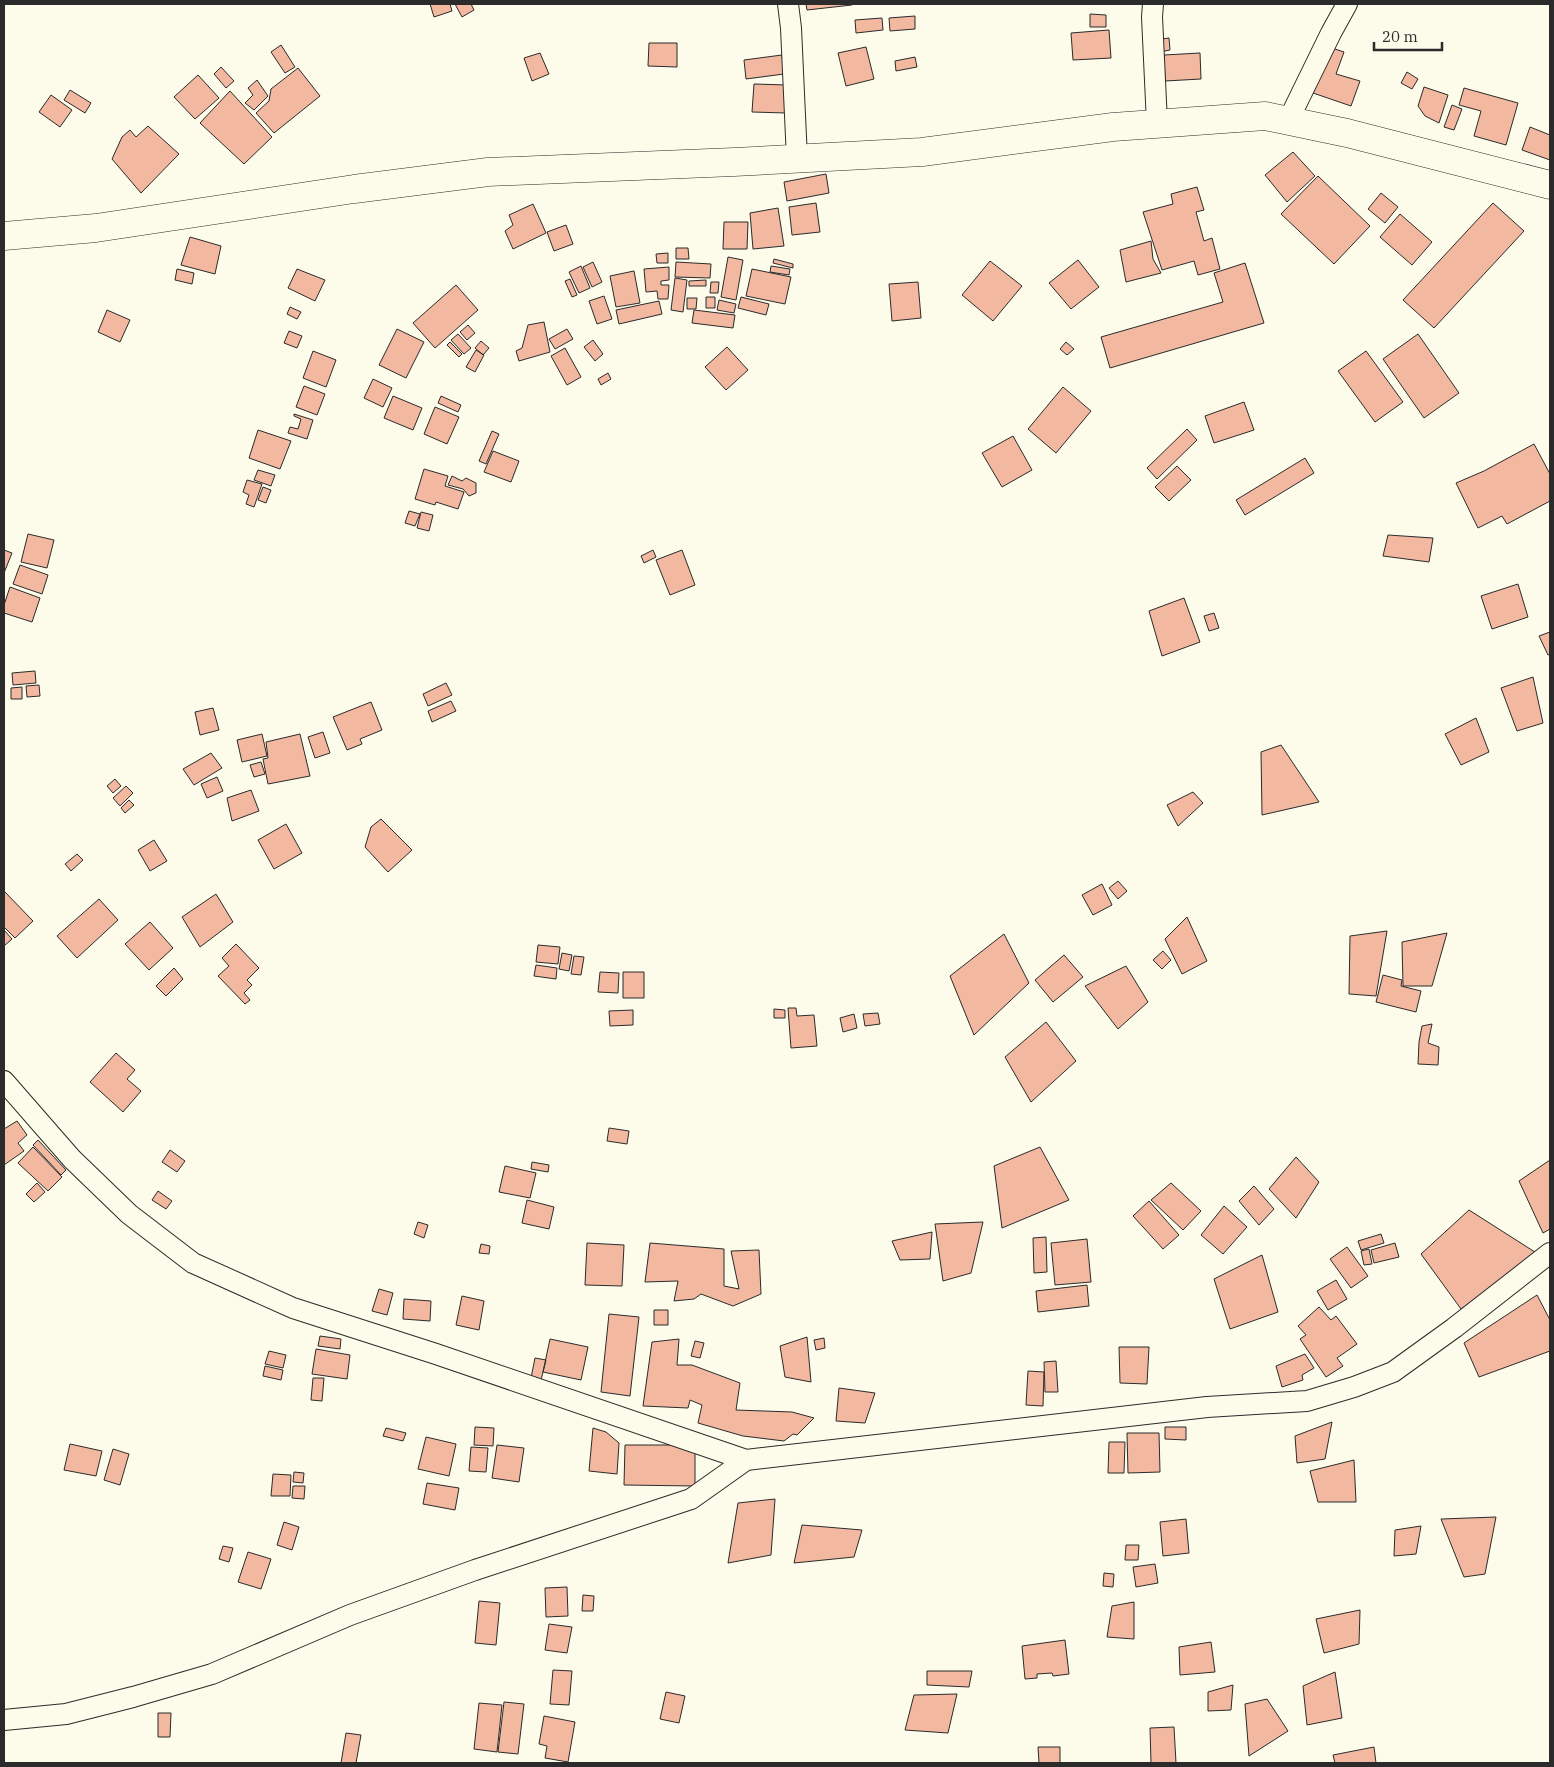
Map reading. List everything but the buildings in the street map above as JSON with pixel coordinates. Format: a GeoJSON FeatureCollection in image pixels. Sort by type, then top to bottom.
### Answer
{"type":"FeatureCollection","features":[{"type":"Feature","properties":{"kind":"street"},"geometry":{"type":"LineString","coordinates":[[788,4],[798,159]]}},
{"type":"Feature","properties":{"kind":"street"},"geometry":{"type":"LineString","coordinates":[[1153,4],[1157,124]]}},
{"type":"Feature","properties":{"kind":"street"},"geometry":{"type":"LineString","coordinates":[[1288,121],[1347,4]]}},
{"type":"Feature","properties":{"kind":"street"},"geometry":{"type":"LineString","coordinates":[[4,236],[96,228],[354,189],[488,172],[922,152],[1112,126],[1265,116],[1347,133],[1550,186]]}},
{"type":"Feature","properties":{"kind":"street"},"geometry":{"type":"LineString","coordinates":[[4,1081],[72,1159],[129,1214],[193,1263],[294,1308],[445,1357],[746,1460],[1207,1407],[1307,1401],[1354,1387],[1393,1372],[1550,1253]]}},
{"type":"Feature","properties":{"kind":"street"},"geometry":{"type":"LineString","coordinates":[[4,1720],[66,1714],[212,1674],[350,1615],[475,1570],[691,1499],[746,1460]]}}]}
